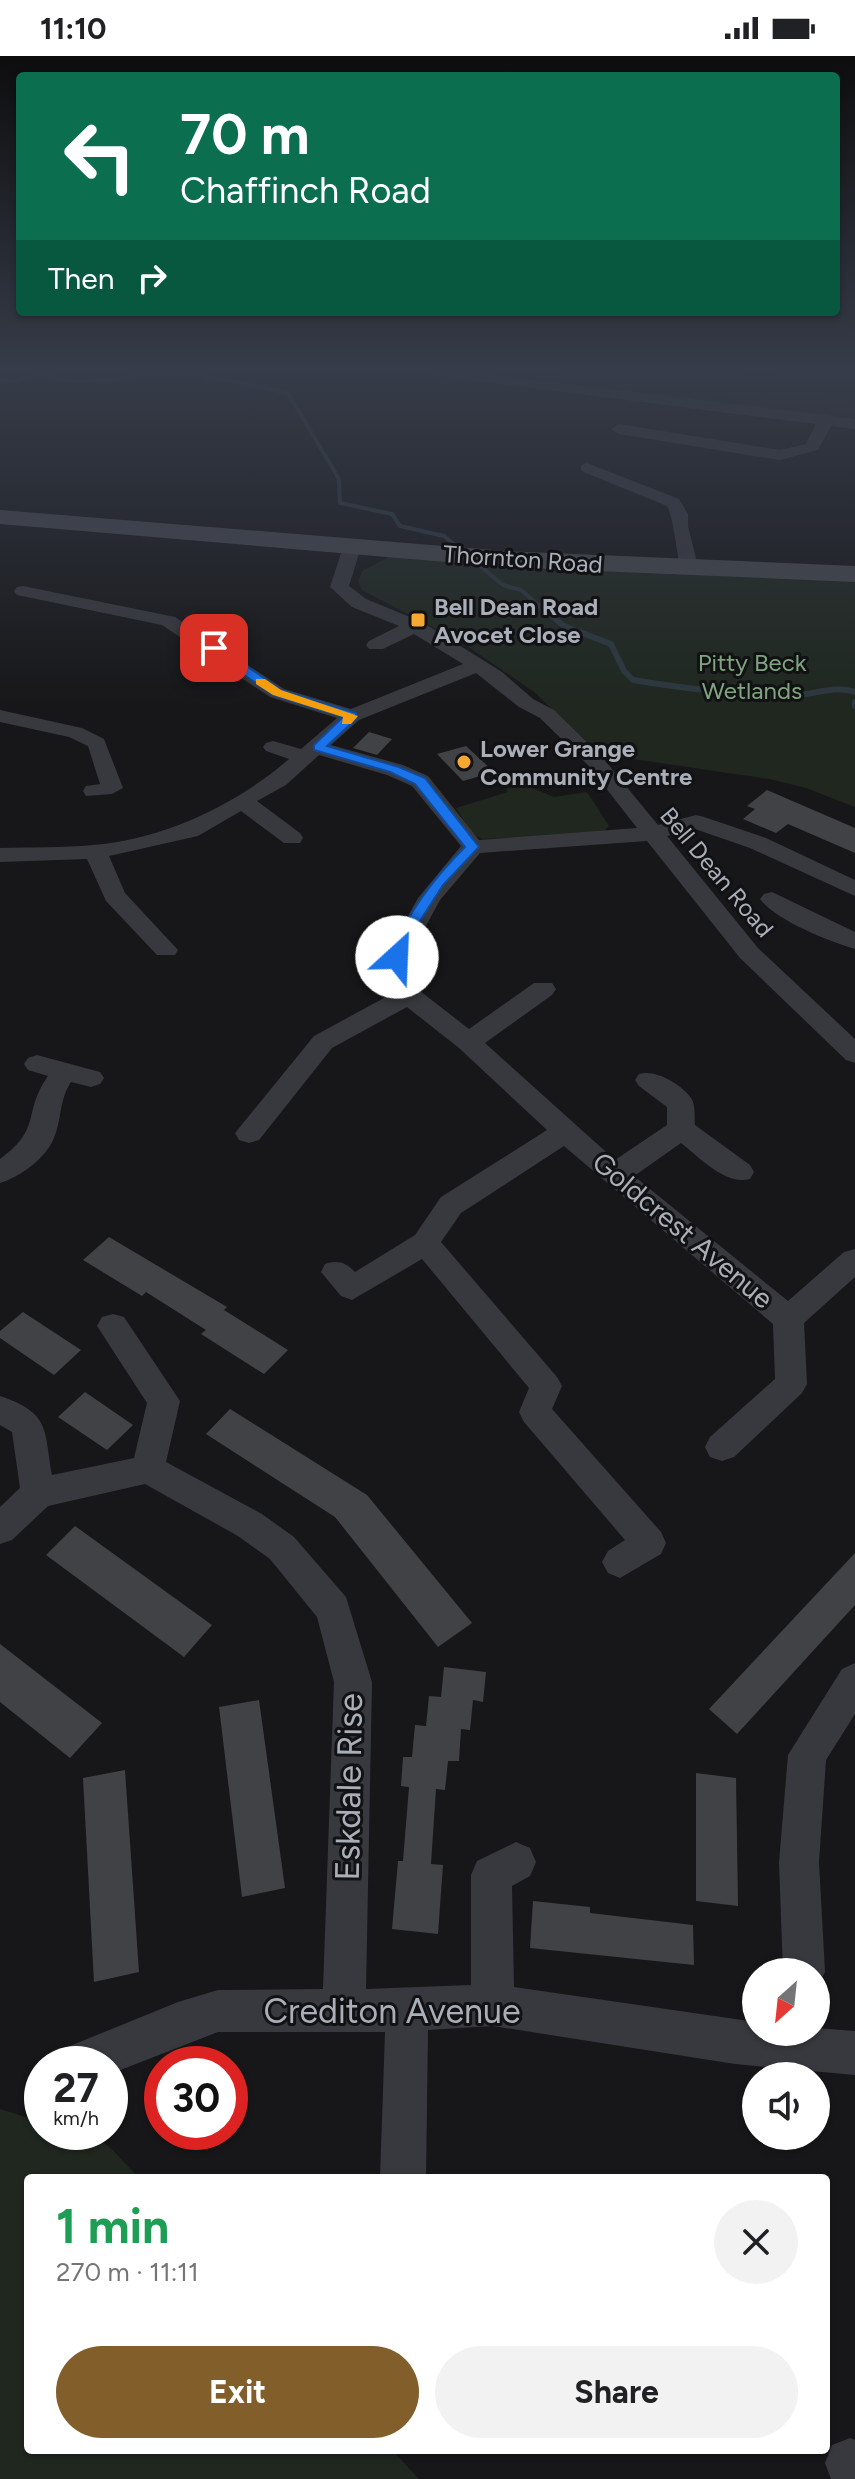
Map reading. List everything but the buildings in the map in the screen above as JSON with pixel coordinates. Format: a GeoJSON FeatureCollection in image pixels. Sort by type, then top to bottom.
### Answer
{"type":"FeatureCollection","features":[{"type":"Feature","properties":{"kind":"main road","name":"Thornton Road"},"geometry":{"type":"LineString","coordinates":[[0,517],[505,559],[855,574]]}},
{"type":"Feature","properties":{"kind":"street"},"geometry":{"type":"LineString","coordinates":[[622,482],[673,503],[680,514],[679,526],[689,567]]}},
{"type":"Feature","properties":{"kind":"street","name":"Bell Dean Road"},"geometry":{"type":"LineString","coordinates":[[352,547],[339,587],[359,603],[415,626],[547,714],[587,753],[749,953],[855,1054]]}},
{"type":"Feature","properties":{"kind":"street"},"geometry":{"type":"LineString","coordinates":[[23,591],[168,621],[277,693],[352,716]]}},
{"type":"Feature","properties":{"kind":"street"},"geometry":{"type":"LineString","coordinates":[[376,645],[415,626]]}},
{"type":"Feature","properties":{"kind":"street"},"geometry":{"type":"LineString","coordinates":[[202,674],[235,664]]}},
{"type":"Feature","properties":{"kind":"street"},"geometry":{"type":"LineString","coordinates":[[0,855],[96,852],[190,831],[278,780],[352,716],[405,697],[477,665]]}},
{"type":"Feature","properties":{"kind":"street"},"geometry":{"type":"LineString","coordinates":[[0,716],[75,732],[97,743],[112,788],[94,791]]}},
{"type":"Feature","properties":{"kind":"street"},"geometry":{"type":"LineString","coordinates":[[273,747],[395,770],[420,781],[473,847]]}},
{"type":"Feature","properties":{"kind":"street"},"geometry":{"type":"LineString","coordinates":[[242,801],[292,838]]}},
{"type":"Feature","properties":{"kind":"street"},"geometry":{"type":"LineString","coordinates":[[249,1133],[323,1042],[409,995],[397,957],[411,924],[437,883],[473,847],[651,834],[696,822],[758,843],[855,889]]}},
{"type":"Feature","properties":{"kind":"street"},"geometry":{"type":"LineString","coordinates":[[96,852],[114,896],[166,950]]}},
{"type":"Feature","properties":{"kind":"street"},"geometry":{"type":"LineString","coordinates":[[772,899],[802,918],[855,941]]}},
{"type":"Feature","properties":{"kind":"street"},"geometry":{"type":"LineString","coordinates":[[468,1042],[543,989]]}},
{"type":"Feature","properties":{"kind":"street","name":"Goldcrest Avenue"},"geometry":{"type":"LineString","coordinates":[[409,995],[468,1042],[614,1175],[788,1319],[791,1384],[722,1447]]}},
{"type":"Feature","properties":{"kind":"street"},"geometry":{"type":"LineString","coordinates":[[0,1173],[28,1153],[41,1137],[50,1093],[78,1074],[37,1064]]}},
{"type":"Feature","properties":{"kind":"street"},"geometry":{"type":"LineString","coordinates":[[648,1080],[680,1103],[681,1129]]}},
{"type":"Feature","properties":{"kind":"street"},"geometry":{"type":"LineString","coordinates":[[681,1129],[740,1172]]}},
{"type":"Feature","properties":{"kind":"street"},"geometry":{"type":"LineString","coordinates":[[614,1175],[681,1129]]}},
{"type":"Feature","properties":{"kind":"street"},"geometry":{"type":"LineString","coordinates":[[336,1272],[352,1288],[425,1243],[451,1205],[568,1130]]}},
{"type":"Feature","properties":{"kind":"street"},"geometry":{"type":"LineString","coordinates":[[425,1243],[546,1386],[535,1412],[649,1543],[620,1562]]}},
{"type":"Feature","properties":{"kind":"street"},"geometry":{"type":"LineString","coordinates":[[788,1319],[855,1260]]}},
{"type":"Feature","properties":{"kind":"street"},"geometry":{"type":"LineString","coordinates":[[0,1529],[38,1493],[148,1469],[164,1401],[113,1326]]}},
{"type":"Feature","properties":{"kind":"street"},"geometry":{"type":"LineString","coordinates":[[0,1409],[27,1424],[38,1493]]}},
{"type":"Feature","properties":{"kind":"street","name":"Eskdale Rise"},"geometry":{"type":"LineString","coordinates":[[148,1469],[250,1525],[282,1548],[333,1609],[353,1682],[344,2011]]}},
{"type":"Feature","properties":{"kind":"street"},"geometry":{"type":"LineString","coordinates":[[803,1958],[799,1862],[807,1755],[855,1681]]}},
{"type":"Feature","properties":{"kind":"street"},"geometry":{"type":"LineString","coordinates":[[493,2005],[491,1875],[516,1862]]}},
{"type":"Feature","properties":{"kind":"street","name":"Crediton Avenue"},"geometry":{"type":"LineString","coordinates":[[125,2046],[218,2011],[407,2010],[493,2005],[742,2042]]}},
{"type":"Feature","properties":{"kind":"street"},"geometry":{"type":"LineString","coordinates":[[403,2174],[407,2010]]}},
{"type":"Feature","properties":{"kind":"street","name":"Crediton Avenue"},"geometry":{"type":"LineString","coordinates":[[829,2046],[855,2053]]}},
{"type":"Feature","properties":{"kind":"green space","name":"Pitty Beck Wetlands"},"geometry":{"type":"Polygon","coordinates":[[[389,557],[855,579],[855,807],[806,788],[769,779],[599,754],[534,692],[463,643],[362,590],[358,582],[362,571],[389,557]]]}},
{"type":"Feature","properties":{"kind":"green space"},"geometry":{"type":"Polygon","coordinates":[[[523,784],[554,797],[587,792],[609,826],[603,832],[590,835],[482,839],[472,834],[456,808],[508,792],[506,789],[523,784]]]}},
{"type":"Feature","properties":{"kind":"green space"},"geometry":{"type":"Polygon","coordinates":[[[0,2109],[24,2116],[24,2150],[113,2150],[135,2174],[24,2174],[24,2454],[396,2454],[419,2479],[0,2479],[0,2109]]]}},
{"type":"Feature","properties":{"kind":"waterway"},"geometry":{"type":"LineString","coordinates":[[339,482],[340,503],[392,514],[400,526],[444,536],[503,585],[521,590],[542,608]]}},
{"type":"Feature","properties":{"kind":"waterway"},"geometry":{"type":"LineString","coordinates":[[540,606],[564,626],[611,644],[624,671],[633,680],[753,694],[855,692]]}},
{"type":"Feature","properties":{"kind":"slow traffic"},"geometry":{"type":"LineString","coordinates":[[261,681],[277,693],[352,716],[346,721]]}},
{"type":"Feature","properties":{"kind":"place","name":"Bell Dean Road Avocet Close"},"geometry":{"type":"Point","coordinates":[418,620]}},
{"type":"Feature","properties":{"kind":"place","name":"Lower Grange Community Centre"},"geometry":{"type":"Point","coordinates":[464,762]}},
{"type":"Feature","properties":{"kind":"route"},"geometry":{"type":"LineString","coordinates":[[214,648],[277,693],[352,716],[318,748],[395,770],[420,781],[473,847],[437,883],[411,924],[397,957]]}}]}
